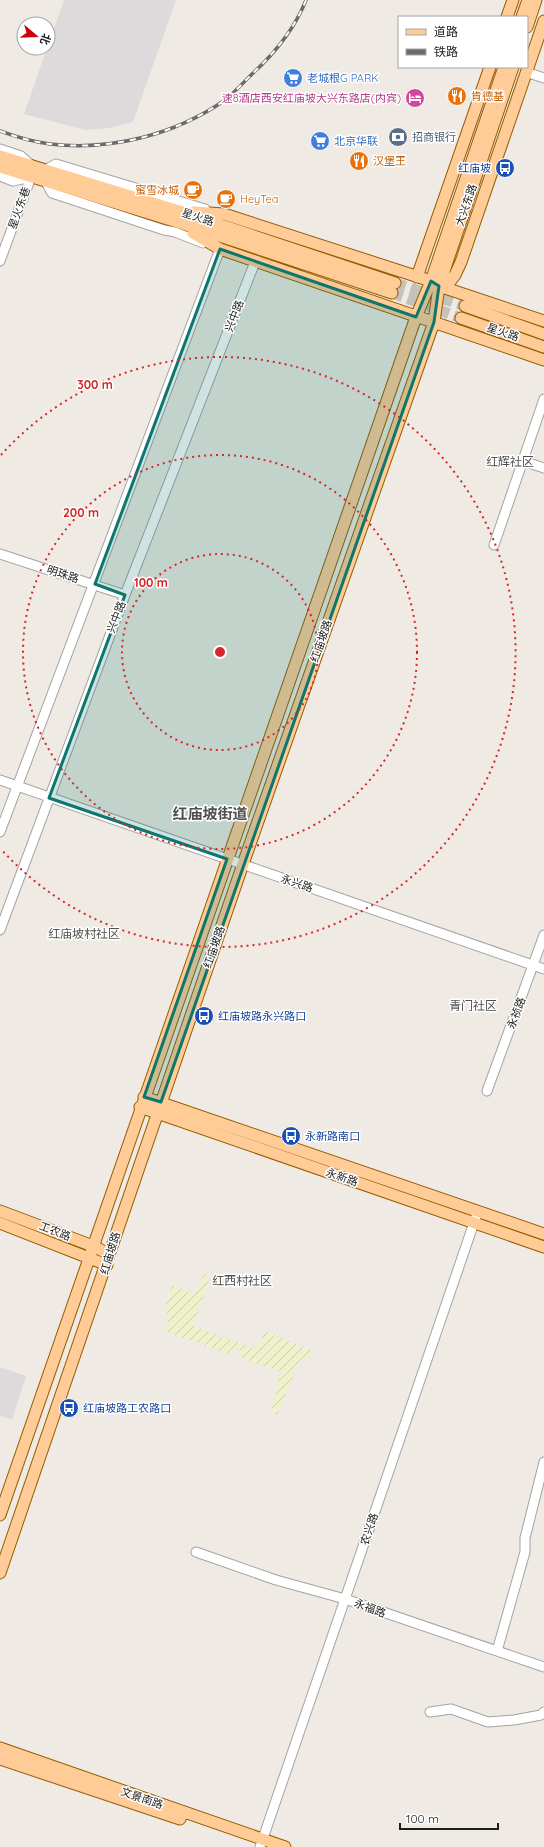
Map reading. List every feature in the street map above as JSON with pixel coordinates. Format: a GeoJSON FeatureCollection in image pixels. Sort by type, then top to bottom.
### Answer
{"type":"FeatureCollection","features":[{"type":"Feature","properties":{"kind":"main road"},"geometry":{"type":"LineString","coordinates":[[507,16],[513,0]]}},
{"type":"Feature","properties":{"kind":"main road"},"geometry":{"type":"LineString","coordinates":[[522,16],[528,0]]}},
{"type":"Feature","properties":{"kind":"main road"},"geometry":{"type":"LineString","coordinates":[[528,24],[536,0]]}},
{"type":"Feature","properties":{"kind":"main road"},"geometry":{"type":"LineString","coordinates":[[528,66],[544,20]]}},
{"type":"Feature","properties":{"kind":"main road"},"geometry":{"type":"LineString","coordinates":[[417,277],[490,68]]}},
{"type":"Feature","properties":{"kind":"main road","name":"大兴东路"},"geometry":{"type":"LineString","coordinates":[[434,322],[435,283],[504,68]]}},
{"type":"Feature","properties":{"kind":"main road","name":"大兴东路"},"geometry":{"type":"LineString","coordinates":[[416,316],[435,283],[513,68]]}},
{"type":"Feature","properties":{"kind":"main road"},"geometry":{"type":"LineString","coordinates":[[435,283],[448,284],[455,275],[461,262],[527,68]]}},
{"type":"Feature","properties":{"kind":"main road","name":"星火路"},"geometry":{"type":"LineString","coordinates":[[0,156],[32,172],[46,182],[393,288],[179,211],[45,170],[32,172],[0,167]]}},
{"type":"Feature","properties":{"kind":"main road"},"geometry":{"type":"LineString","coordinates":[[179,211],[224,214],[435,283],[544,321]]}},
{"type":"Feature","properties":{"kind":"main road"},"geometry":{"type":"LineString","coordinates":[[174,221],[220,249],[544,360]]}},
{"type":"Feature","properties":{"kind":"main road","name":"星火路"},"geometry":{"type":"LineString","coordinates":[[465,306],[544,334]]}},
{"type":"Feature","properties":{"kind":"main road","name":"红庙坡路"},"geometry":{"type":"LineString","coordinates":[[0,1515],[142,1102],[416,316]]}},
{"type":"Feature","properties":{"kind":"main road","name":"星火路"},"geometry":{"type":"LineString","coordinates":[[461,318],[544,347]]}},
{"type":"Feature","properties":{"kind":"main road","name":"红庙坡路"},"geometry":{"type":"LineString","coordinates":[[0,1573],[243,864],[434,322]]}},
{"type":"Feature","properties":{"kind":"main road","name":"永新路"},"geometry":{"type":"LineString","coordinates":[[142,1102],[161,1102],[544,1234]]}},
{"type":"Feature","properties":{"kind":"main road","name":"永新路"},"geometry":{"type":"LineString","coordinates":[[142,1102],[157,1114],[544,1247]]}},
{"type":"Feature","properties":{"kind":"main road","name":"工农路"},"geometry":{"type":"LineString","coordinates":[[0,1211],[93,1246],[108,1259]]}},
{"type":"Feature","properties":{"kind":"main road","name":"工农路"},"geometry":{"type":"LineString","coordinates":[[0,1223],[89,1257],[108,1259]]}},
{"type":"Feature","properties":{"kind":"main road","name":"文景南路"},"geometry":{"type":"LineString","coordinates":[[0,1748],[262,1845]]}},
{"type":"Feature","properties":{"kind":"main road","name":"文景南路"},"geometry":{"type":"LineString","coordinates":[[0,1759],[262,1845],[285,1847]]}},
{"type":"Feature","properties":{"kind":"street"},"geometry":{"type":"LineString","coordinates":[[526,72],[544,78]]}},
{"type":"Feature","properties":{"kind":"street"},"geometry":{"type":"LineString","coordinates":[[0,150],[21,156],[32,172],[13,181],[0,176]]}},
{"type":"Feature","properties":{"kind":"street"},"geometry":{"type":"LineString","coordinates":[[45,170],[56,164],[185,204],[224,214]]}},
{"type":"Feature","properties":{"kind":"street","name":"星火东巷"},"geometry":{"type":"LineString","coordinates":[[0,261],[32,172]]}},
{"type":"Feature","properties":{"kind":"street"},"geometry":{"type":"LineString","coordinates":[[0,832],[95,584],[220,249],[175,232],[164,230],[52,193],[46,182]]}},
{"type":"Feature","properties":{"kind":"street","name":"兴中路"},"geometry":{"type":"LineString","coordinates":[[0,930],[125,595],[255,262]]}},
{"type":"Feature","properties":{"kind":"street"},"geometry":{"type":"LineString","coordinates":[[494,545],[544,399]]}},
{"type":"Feature","properties":{"kind":"street"},"geometry":{"type":"LineString","coordinates":[[523,461],[544,468]]}},
{"type":"Feature","properties":{"kind":"street","name":"明珠路"},"geometry":{"type":"LineString","coordinates":[[0,554],[125,595]]}},
{"type":"Feature","properties":{"kind":"street","name":"永兴路"},"geometry":{"type":"LineString","coordinates":[[0,780],[544,969]]}},
{"type":"Feature","properties":{"kind":"street","name":"永祯路"},"geometry":{"type":"LineString","coordinates":[[486,1091],[544,934]]}},
{"type":"Feature","properties":{"kind":"street","name":"农兴路"},"geometry":{"type":"LineString","coordinates":[[262,1845],[478,1211]]}},
{"type":"Feature","properties":{"kind":"street"},"geometry":{"type":"LineString","coordinates":[[498,1651],[525,1552],[524,1538],[544,1462]]}},
{"type":"Feature","properties":{"kind":"street","name":"永福路"},"geometry":{"type":"LineString","coordinates":[[196,1552],[276,1580],[345,1599],[544,1667]]}},
{"type":"Feature","properties":{"kind":"street"},"geometry":{"type":"LineString","coordinates":[[430,1712],[451,1709],[488,1722],[514,1720],[541,1715],[544,1712]]}},
{"type":"Feature","properties":{"kind":"highlighted area"},"geometry":{"type":"Polygon","coordinates":[[[220,249],[416,317],[431,281],[439,286],[434,322],[161,1102],[144,1097],[227,859],[49,798],[125,595],[95,584],[220,249]]]}},
{"type":"Feature","properties":{"kind":"shaded area"},"geometry":{"type":"Polygon","coordinates":[[[64,0],[176,0],[133,122],[109,128],[86,130],[24,114],[44,56],[56,56],[56,23],[64,0]]]}},
{"type":"Feature","properties":{"kind":"shaded area"},"geometry":{"type":"Polygon","coordinates":[[[0,1367],[26,1376],[12,1420],[0,1415],[0,1367]]]}},
{"type":"Feature","properties":{"kind":"green space"},"geometry":{"type":"Polygon","coordinates":[[[204,1274],[210,1277],[193,1326],[256,1349],[266,1331],[312,1351],[310,1357],[300,1360],[277,1415],[271,1412],[281,1372],[241,1358],[242,1351],[237,1349],[231,1355],[164,1331],[170,1315],[164,1310],[172,1285],[194,1294],[204,1274]]]}},
{"type":"Feature","properties":{"kind":"tunnel"},"geometry":{"type":"LineString","coordinates":[[395,283],[465,306]]}},
{"type":"Feature","properties":{"kind":"tunnel"},"geometry":{"type":"LineString","coordinates":[[392,293],[461,318]]}},
{"type":"Feature","properties":{"kind":"railway"},"geometry":{"type":"LineString","coordinates":[[0,131],[44,143],[73,146],[96,145],[141,138],[185,123],[225,100],[259,67],[290,31],[306,0]]}},
{"type":"Feature","properties":{"kind":"place","name":"老城根G PARK"},"geometry":{"type":"Point","coordinates":[293,78]}},
{"type":"Feature","properties":{"kind":"place","name":"肯德基"},"geometry":{"type":"Point","coordinates":[457,96]}},
{"type":"Feature","properties":{"kind":"place","name":"速8酒店西安红庙坡大兴东路店(内宾)"},"geometry":{"type":"Point","coordinates":[415,98]}},
{"type":"Feature","properties":{"kind":"place","name":"招商银行"},"geometry":{"type":"Point","coordinates":[398,137]}},
{"type":"Feature","properties":{"kind":"place","name":"北京华联"},"geometry":{"type":"Point","coordinates":[320,141]}},
{"type":"Feature","properties":{"kind":"place","name":"汉堡王"},"geometry":{"type":"Point","coordinates":[359,161]}},
{"type":"Feature","properties":{"kind":"place","name":"红庙坡"},"geometry":{"type":"Point","coordinates":[505,168]}},
{"type":"Feature","properties":{"kind":"place","name":"蜜雪冰城"},"geometry":{"type":"Point","coordinates":[193,190]}},
{"type":"Feature","properties":{"kind":"place","name":"HeyTea"},"geometry":{"type":"Point","coordinates":[226,199]}},
{"type":"Feature","properties":{"kind":"place","name":"红庙坡路永兴路口"},"geometry":{"type":"Point","coordinates":[204,1016]}},
{"type":"Feature","properties":{"kind":"place","name":"永新路南口"},"geometry":{"type":"Point","coordinates":[291,1136]}},
{"type":"Feature","properties":{"kind":"place","name":"红庙坡路工农路口"},"geometry":{"type":"Point","coordinates":[69,1408]}},
{"type":"Feature","properties":{"kind":"district","name":"红辉社区"},"geometry":{"type":"Point","coordinates":[510,461]}},
{"type":"Feature","properties":{"kind":"district","name":"红庙坡街道"},"geometry":{"type":"Point","coordinates":[210,813]}},
{"type":"Feature","properties":{"kind":"district","name":"红庙坡村社区"},"geometry":{"type":"Point","coordinates":[84,933]}},
{"type":"Feature","properties":{"kind":"district","name":"青门社区"},"geometry":{"type":"Point","coordinates":[473,1005]}},
{"type":"Feature","properties":{"kind":"district","name":"红西村社区"},"geometry":{"type":"Point","coordinates":[242,1280]}}]}
